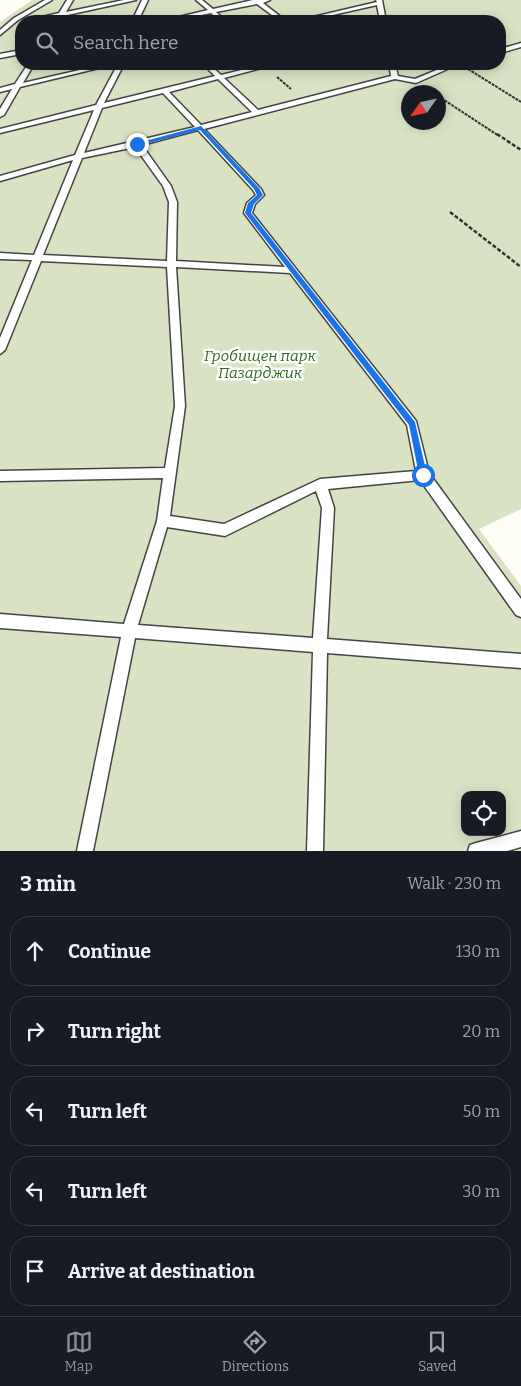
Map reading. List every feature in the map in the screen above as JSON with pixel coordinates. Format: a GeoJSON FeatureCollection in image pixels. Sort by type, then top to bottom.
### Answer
{"type":"FeatureCollection","features":[{"type":"Feature","properties":{"kind":"lane"},"geometry":{"type":"LineString","coordinates":[[26,15],[49,0]]}},
{"type":"Feature","properties":{"kind":"lane"},"geometry":{"type":"LineString","coordinates":[[60,15],[70,0]]}},
{"type":"Feature","properties":{"kind":"lane"},"geometry":{"type":"LineString","coordinates":[[60,15],[133,0]]}},
{"type":"Feature","properties":{"kind":"lane"},"geometry":{"type":"LineString","coordinates":[[138,15],[145,0]]}},
{"type":"Feature","properties":{"kind":"lane"},"geometry":{"type":"LineString","coordinates":[[199,0],[216,15]]}},
{"type":"Feature","properties":{"kind":"lane"},"geometry":{"type":"LineString","coordinates":[[196,15],[267,0]]}},
{"type":"Feature","properties":{"kind":"lane"},"geometry":{"type":"LineString","coordinates":[[257,1],[275,15]]}},
{"type":"Feature","properties":{"kind":"lane"},"geometry":{"type":"LineString","coordinates":[[324,15],[379,2],[382,15]]}},
{"type":"Feature","properties":{"kind":"lane"},"geometry":{"type":"LineString","coordinates":[[0,33],[15,22]]}},
{"type":"Feature","properties":{"kind":"lane"},"geometry":{"type":"LineString","coordinates":[[10,25],[15,24]]}},
{"type":"Feature","properties":{"kind":"lane"},"geometry":{"type":"LineString","coordinates":[[506,49],[521,45]]}},
{"type":"Feature","properties":{"kind":"lane"},"geometry":{"type":"LineString","coordinates":[[0,56],[15,53]]}},
{"type":"Feature","properties":{"kind":"lane"},"geometry":{"type":"LineString","coordinates":[[0,114],[27,70]]}},
{"type":"Feature","properties":{"kind":"lane"},"geometry":{"type":"LineString","coordinates":[[0,90],[88,70]]}},
{"type":"Feature","properties":{"kind":"lane"},"geometry":{"type":"LineString","coordinates":[[0,350],[99,106],[118,70]]}},
{"type":"Feature","properties":{"kind":"lane"},"geometry":{"type":"LineString","coordinates":[[212,70],[257,113]]}},
{"type":"Feature","properties":{"kind":"lane"},"geometry":{"type":"LineString","coordinates":[[0,131],[244,70]]}},
{"type":"Feature","properties":{"kind":"lane"},"geometry":{"type":"LineString","coordinates":[[393,70],[395,77]]}},
{"type":"Feature","properties":{"kind":"lane"},"geometry":{"type":"LineString","coordinates":[[0,179],[80,156],[201,128],[395,77],[416,81],[442,70]]}},
{"type":"Feature","properties":{"kind":"lane"},"geometry":{"type":"LineString","coordinates":[[164,90],[257,189],[260,195],[251,203],[248,213],[412,424],[423,475],[521,610]]}},
{"type":"Feature","properties":{"kind":"lane"},"geometry":{"type":"LineString","coordinates":[[85,851],[129,631],[164,521],[180,406],[171,264],[174,202],[166,186],[137,144]]}},
{"type":"Feature","properties":{"kind":"lane"},"geometry":{"type":"LineString","coordinates":[[0,256],[292,270]]}},
{"type":"Feature","properties":{"kind":"lane"},"geometry":{"type":"LineString","coordinates":[[0,476],[170,473]]}},
{"type":"Feature","properties":{"kind":"lane"},"geometry":{"type":"LineString","coordinates":[[164,521],[225,530],[320,484],[423,475]]}},
{"type":"Feature","properties":{"kind":"lane"},"geometry":{"type":"LineString","coordinates":[[315,851],[320,645],[328,508],[320,484]]}},
{"type":"Feature","properties":{"kind":"lane"},"geometry":{"type":"LineString","coordinates":[[0,621],[521,661]]}},
{"type":"Feature","properties":{"kind":"lane"},"geometry":{"type":"LineString","coordinates":[[476,851],[521,839]]}},
{"type":"Feature","properties":{"kind":"path"},"geometry":{"type":"LineString","coordinates":[[276,70],[305,100]]}},
{"type":"Feature","properties":{"kind":"path"},"geometry":{"type":"LineString","coordinates":[[470,70],[521,102]]}},
{"type":"Feature","properties":{"kind":"path"},"geometry":{"type":"LineString","coordinates":[[446,101],[520,149]]}},
{"type":"Feature","properties":{"kind":"path"},"geometry":{"type":"LineString","coordinates":[[450,212],[521,267]]}},
{"type":"Feature","properties":{"kind":"green space","name":"Гробищен парк Пазарджик"},"geometry":{"type":"Polygon","coordinates":[[[32,0],[521,0],[521,509],[479,529],[521,586],[521,851],[0,851],[0,22],[32,0]]]}},
{"type":"Feature","properties":{"kind":"route"},"geometry":{"type":"LineString","coordinates":[[137,144],[201,128],[257,189],[260,195],[251,203],[248,213],[412,424],[423,475]]}}]}
